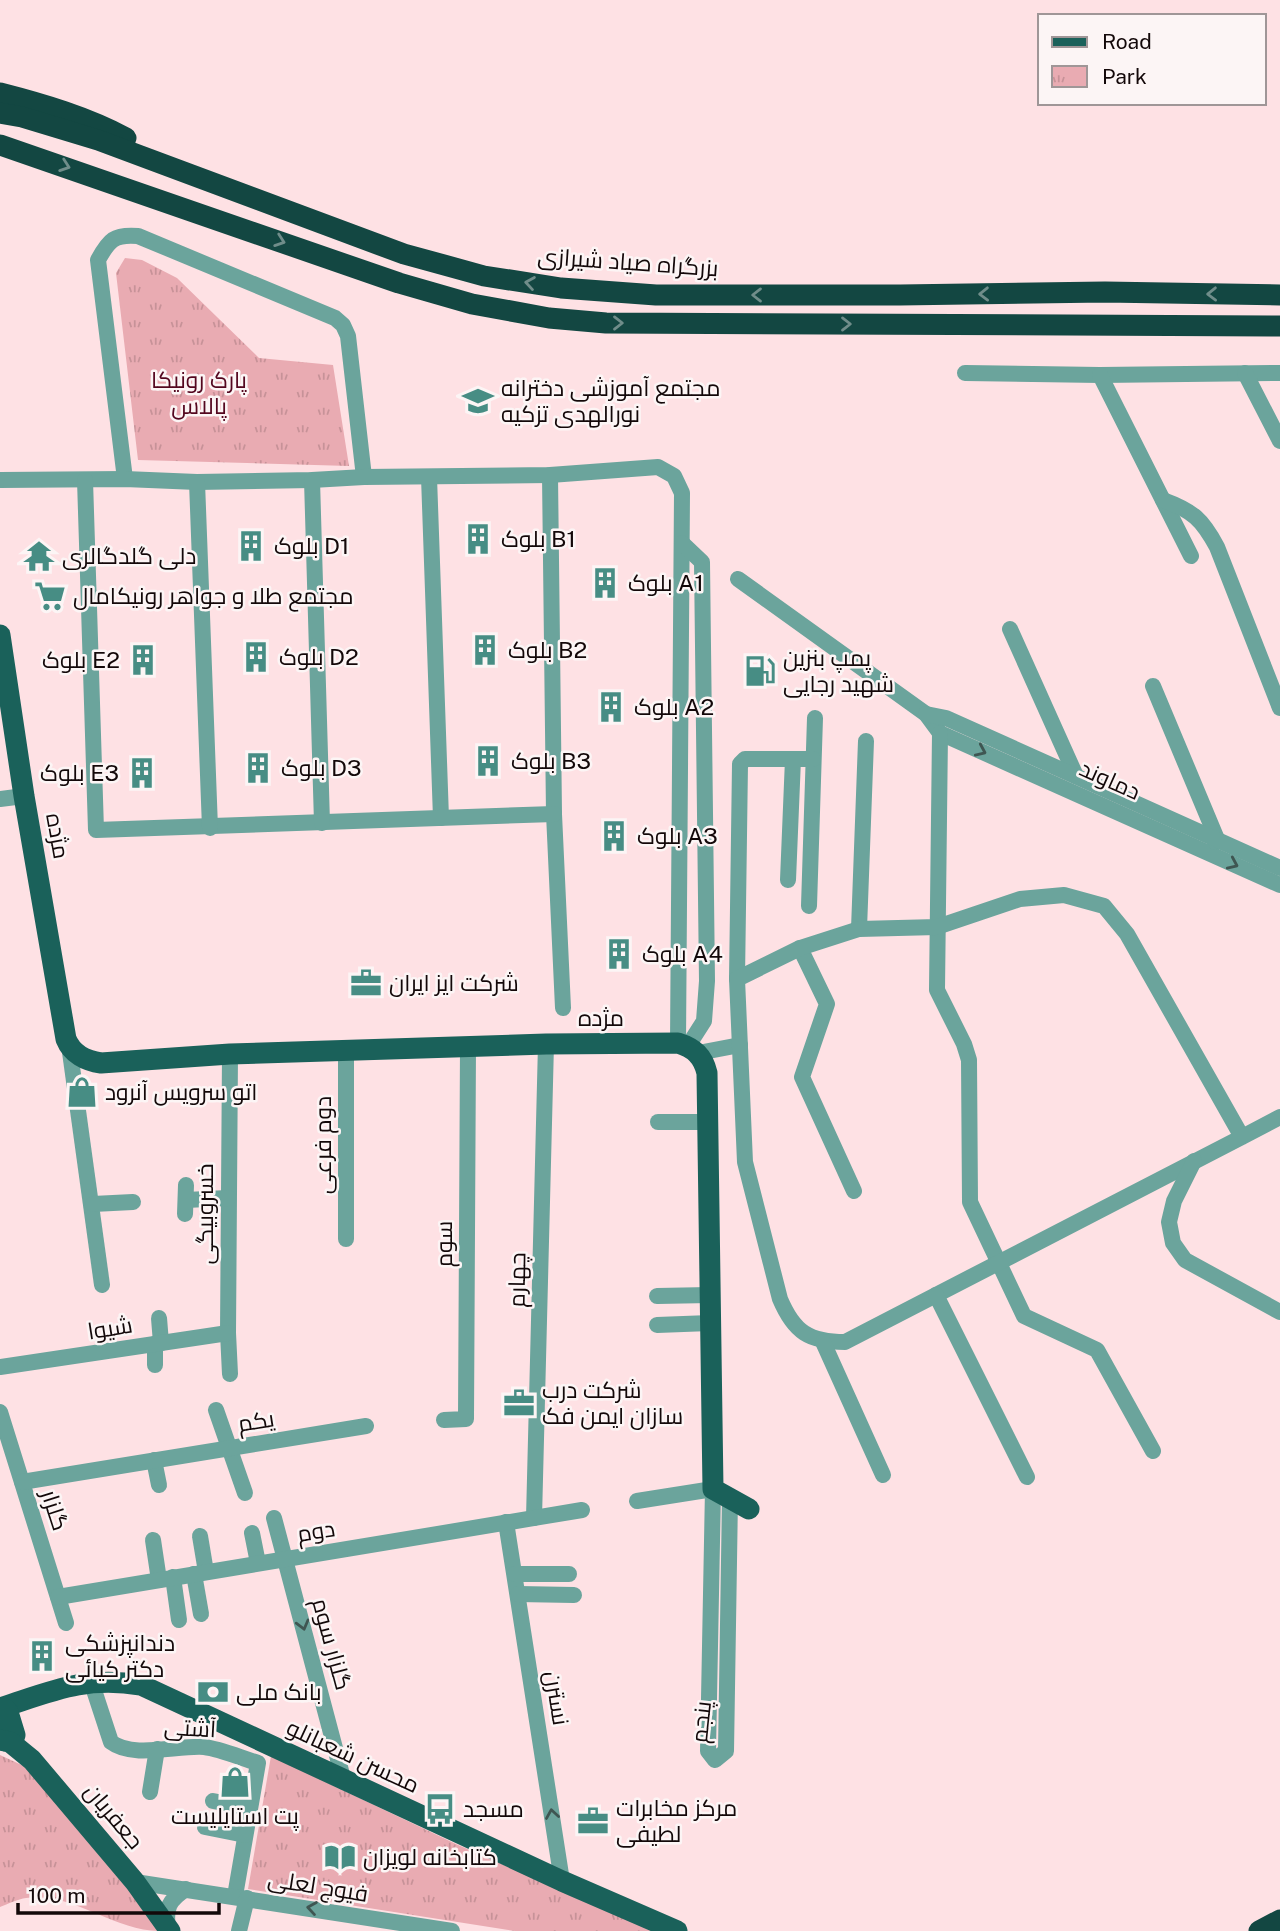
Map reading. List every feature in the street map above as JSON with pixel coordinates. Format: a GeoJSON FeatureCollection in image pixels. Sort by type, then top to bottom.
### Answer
{"type":"FeatureCollection","features":[{"type":"Feature","properties":{"kind":"highway"},"geometry":{"type":"LineString","coordinates":[[0,93],[30,100],[107,128],[199,177]]}},
{"type":"Feature","properties":{"kind":"highway","name":"بزرگراه صیاد شیرازی"},"geometry":{"type":"LineString","coordinates":[[0,113],[98,140],[404,254],[484,276],[561,288],[676,295],[1280,294]]}},
{"type":"Feature","properties":{"kind":"highway"},"geometry":{"type":"LineString","coordinates":[[0,145],[399,283],[472,304],[549,318],[606,323],[1280,326]]}},
{"type":"Feature","properties":{"kind":"highway"},"geometry":{"type":"LineString","coordinates":[[1259,1931],[1280,1920]]}},
{"type":"Feature","properties":{"kind":"main road","name":"مژده"},"geometry":{"type":"LineString","coordinates":[[0,635],[24,796],[69,1045],[84,1058],[101,1063],[230,1054],[546,1044],[688,1047]]}},
{"type":"Feature","properties":{"kind":"main road"},"geometry":{"type":"LineString","coordinates":[[688,1047],[704,1062],[707,1073],[710,1324],[721,1493],[749,1509]]}},
{"type":"Feature","properties":{"kind":"main road","name":"محسن شعبانلو"},"geometry":{"type":"LineString","coordinates":[[2,1722],[69,1686],[91,1681],[141,1685],[344,1782],[677,1931]]}},
{"type":"Feature","properties":{"kind":"main road","name":"جعفریان"},"geometry":{"type":"LineString","coordinates":[[2,1722],[135,1882],[169,1929]]}},
{"type":"Feature","properties":{"kind":"street"},"geometry":{"type":"LineString","coordinates":[[125,479],[98,260],[108,242],[122,234],[138,236],[335,318],[343,325],[348,336],[364,477]]}},
{"type":"Feature","properties":{"kind":"street"},"geometry":{"type":"LineString","coordinates":[[965,373],[1280,373]]}},
{"type":"Feature","properties":{"kind":"street"},"geometry":{"type":"LineString","coordinates":[[1245,373],[1280,441]]}},
{"type":"Feature","properties":{"kind":"street"},"geometry":{"type":"LineString","coordinates":[[1100,375],[1191,556]]}},
{"type":"Feature","properties":{"kind":"street"},"geometry":{"type":"LineString","coordinates":[[0,480],[312,480],[550,475],[658,467],[674,477],[682,493],[688,1047]]}},
{"type":"Feature","properties":{"kind":"street"},"geometry":{"type":"LineString","coordinates":[[550,475],[554,814],[563,1008]]}},
{"type":"Feature","properties":{"kind":"street"},"geometry":{"type":"LineString","coordinates":[[429,477],[441,818]]}},
{"type":"Feature","properties":{"kind":"street"},"geometry":{"type":"LineString","coordinates":[[85,480],[96,830],[554,814]]}},
{"type":"Feature","properties":{"kind":"street"},"geometry":{"type":"LineString","coordinates":[[312,480],[322,823]]}},
{"type":"Feature","properties":{"kind":"street"},"geometry":{"type":"LineString","coordinates":[[197,482],[210,828]]}},
{"type":"Feature","properties":{"kind":"street"},"geometry":{"type":"LineString","coordinates":[[1163,500],[1187,509],[1206,525],[1280,708]]}},
{"type":"Feature","properties":{"kind":"street"},"geometry":{"type":"LineString","coordinates":[[682,543],[702,562],[703,618],[707,981],[704,1021],[688,1047]]}},
{"type":"Feature","properties":{"kind":"street","name":"دماوند"},"geometry":{"type":"LineString","coordinates":[[738,579],[926,715],[940,733],[1213,847],[1280,868]]}},
{"type":"Feature","properties":{"kind":"street"},"geometry":{"type":"LineString","coordinates":[[1010,629],[1076,776]]}},
{"type":"Feature","properties":{"kind":"street"},"geometry":{"type":"LineString","coordinates":[[1153,687],[1213,847]]}},
{"type":"Feature","properties":{"kind":"street","name":"دماوند"},"geometry":{"type":"LineString","coordinates":[[926,715],[946,718],[1076,776],[1213,847],[1280,886]]}},
{"type":"Feature","properties":{"kind":"street"},"geometry":{"type":"LineString","coordinates":[[809,906],[815,718]]}},
{"type":"Feature","properties":{"kind":"street"},"geometry":{"type":"LineString","coordinates":[[940,733],[937,990],[964,1044],[969,1060],[970,1202],[1024,1316],[1097,1350],[1153,1451]]}},
{"type":"Feature","properties":{"kind":"street"},"geometry":{"type":"LineString","coordinates":[[859,929],[866,741]]}},
{"type":"Feature","properties":{"kind":"street"},"geometry":{"type":"LineString","coordinates":[[813,759],[745,759],[740,764],[737,979],[746,1162],[780,1299],[789,1319],[804,1334],[823,1342],[845,1342],[1280,1117]]}},
{"type":"Feature","properties":{"kind":"street"},"geometry":{"type":"LineString","coordinates":[[788,880],[793,759]]}},
{"type":"Feature","properties":{"kind":"street"},"geometry":{"type":"LineString","coordinates":[[0,799],[24,796]]}},
{"type":"Feature","properties":{"kind":"street"},"geometry":{"type":"LineString","coordinates":[[737,979],[800,948],[859,929],[937,926],[1020,899],[1065,895],[1104,906],[1128,934],[1242,1137]]}},
{"type":"Feature","properties":{"kind":"street"},"geometry":{"type":"LineString","coordinates":[[800,948],[827,1004],[802,1077],[854,1191]]}},
{"type":"Feature","properties":{"kind":"street","name":"چهارم"},"geometry":{"type":"LineString","coordinates":[[534,1518],[546,1044]]}},
{"type":"Feature","properties":{"kind":"street","name":"مژده"},"geometry":{"type":"LineString","coordinates":[[69,1045],[93,1204],[102,1285]]}},
{"type":"Feature","properties":{"kind":"street"},"geometry":{"type":"LineString","coordinates":[[688,1047],[740,1045]]}},
{"type":"Feature","properties":{"kind":"street","name":"سوم"},"geometry":{"type":"LineString","coordinates":[[444,1420],[466,1419],[468,1047]]}},
{"type":"Feature","properties":{"kind":"street","name":"دوم فرعی"},"geometry":{"type":"LineString","coordinates":[[346,1051],[346,1239]]}},
{"type":"Feature","properties":{"kind":"street","name":"خسروبیگی"},"geometry":{"type":"LineString","coordinates":[[230,1054],[230,1374]]}},
{"type":"Feature","properties":{"kind":"street"},"geometry":{"type":"LineString","coordinates":[[658,1122],[707,1122]]}},
{"type":"Feature","properties":{"kind":"street"},"geometry":{"type":"LineString","coordinates":[[1194,1161],[1174,1201],[1169,1222],[1173,1243],[1185,1261],[1280,1312]]}},
{"type":"Feature","properties":{"kind":"street"},"geometry":{"type":"LineString","coordinates":[[186,1200],[228,1198]]}},
{"type":"Feature","properties":{"kind":"street"},"geometry":{"type":"LineString","coordinates":[[93,1204],[133,1202]]}},
{"type":"Feature","properties":{"kind":"street"},"geometry":{"type":"LineString","coordinates":[[657,1296],[710,1295]]}},
{"type":"Feature","properties":{"kind":"street"},"geometry":{"type":"LineString","coordinates":[[936,1295],[1027,1477]]}},
{"type":"Feature","properties":{"kind":"street"},"geometry":{"type":"LineString","coordinates":[[155,1364],[159,1318]]}},
{"type":"Feature","properties":{"kind":"street"},"geometry":{"type":"LineString","coordinates":[[657,1325],[710,1324]]}},
{"type":"Feature","properties":{"kind":"street","name":"شیوا"},"geometry":{"type":"LineString","coordinates":[[0,1367],[228,1333]]}},
{"type":"Feature","properties":{"kind":"street"},"geometry":{"type":"LineString","coordinates":[[823,1342],[883,1475]]}},
{"type":"Feature","properties":{"kind":"street"},"geometry":{"type":"LineString","coordinates":[[216,1410],[244,1493]]}},
{"type":"Feature","properties":{"kind":"street","name":"گلزار"},"geometry":{"type":"LineString","coordinates":[[0,1412],[6,1453],[22,1482],[66,1623]]}},
{"type":"Feature","properties":{"kind":"street","name":"یکم"},"geometry":{"type":"LineString","coordinates":[[22,1482],[366,1426]]}},
{"type":"Feature","properties":{"kind":"street"},"geometry":{"type":"LineString","coordinates":[[154,1460],[159,1485]]}},
{"type":"Feature","properties":{"kind":"street"},"geometry":{"type":"LineString","coordinates":[[637,1500],[721,1493]]}},
{"type":"Feature","properties":{"kind":"street","name":"پنجم"},"geometry":{"type":"LineString","coordinates":[[721,1493],[726,1751],[715,1760],[708,1751],[721,1493]]}},
{"type":"Feature","properties":{"kind":"street","name":"دوم"},"geometry":{"type":"LineString","coordinates":[[58,1597],[582,1510]]}},
{"type":"Feature","properties":{"kind":"street","name":"گلزار سوم"},"geometry":{"type":"LineString","coordinates":[[274,1518],[344,1782]]}},
{"type":"Feature","properties":{"kind":"street","name":"نسترن"},"geometry":{"type":"LineString","coordinates":[[506,1522],[562,1881]]}},
{"type":"Feature","properties":{"kind":"street"},"geometry":{"type":"LineString","coordinates":[[252,1533],[258,1563]]}},
{"type":"Feature","properties":{"kind":"street"},"geometry":{"type":"LineString","coordinates":[[200,1536],[201,1614]]}},
{"type":"Feature","properties":{"kind":"street"},"geometry":{"type":"LineString","coordinates":[[153,1541],[179,1620]]}},
{"type":"Feature","properties":{"kind":"street"},"geometry":{"type":"LineString","coordinates":[[515,1574],[569,1574]]}},
{"type":"Feature","properties":{"kind":"street"},"geometry":{"type":"LineString","coordinates":[[518,1594],[574,1595]]}},
{"type":"Feature","properties":{"kind":"street","name":"آشتی"},"geometry":{"type":"LineString","coordinates":[[91,1681],[111,1742],[118,1748],[130,1750],[205,1747],[258,1763],[250,1808]]}},
{"type":"Feature","properties":{"kind":"street"},"geometry":{"type":"LineString","coordinates":[[150,1792],[157,1749]]}},
{"type":"Feature","properties":{"kind":"street"},"geometry":{"type":"LineString","coordinates":[[213,1801],[250,1808],[245,1835],[239,1931]]}},
{"type":"Feature","properties":{"kind":"street"},"geometry":{"type":"LineString","coordinates":[[205,1827],[245,1835]]}},
{"type":"Feature","properties":{"kind":"street","name":"فیوج لعلی"},"geometry":{"type":"LineString","coordinates":[[135,1882],[241,1897],[355,1923],[452,1931]]}},
{"type":"Feature","properties":{"kind":"street"},"geometry":{"type":"LineString","coordinates":[[169,1929],[166,1914],[168,1904],[173,1897],[186,1889]]}},
{"type":"Feature","properties":{"kind":"green space","name":"پارک رونیکا پالاس"},"geometry":{"type":"Polygon","coordinates":[[[125,258],[142,260],[177,278],[259,358],[333,365],[349,466],[138,460],[116,273],[125,258]]]}},
{"type":"Feature","properties":{"kind":"green space"},"geometry":{"type":"Polygon","coordinates":[[[0,1755],[26,1767],[131,1893],[159,1931],[126,1925],[77,1906],[44,1898],[23,1899],[0,1907],[0,1755]]]}},
{"type":"Feature","properties":{"kind":"green space"},"geometry":{"type":"Polygon","coordinates":[[[271,1756],[456,1844],[654,1931],[515,1931],[248,1889],[271,1756]]]}},
{"type":"Feature","properties":{"kind":"place","name":"مجتمع آموزشی دخترانه نورالهدی تزکیه"},"geometry":{"type":"Point","coordinates":[478,401]}},
{"type":"Feature","properties":{"kind":"place","name":"بلوک B1"},"geometry":{"type":"Point","coordinates":[478,539]}},
{"type":"Feature","properties":{"kind":"place","name":"بلوک D1"},"geometry":{"type":"Point","coordinates":[251,546]}},
{"type":"Feature","properties":{"kind":"place","name":"دلی گلدگالری"},"geometry":{"type":"Point","coordinates":[39,556]}},
{"type":"Feature","properties":{"kind":"place","name":"بلوک A1"},"geometry":{"type":"Point","coordinates":[605,583]}},
{"type":"Feature","properties":{"kind":"place","name":"مجتمع طلا و جواهر رونیکامال"},"geometry":{"type":"Point","coordinates":[50,596]}},
{"type":"Feature","properties":{"kind":"place","name":"بلوک B2"},"geometry":{"type":"Point","coordinates":[485,650]}},
{"type":"Feature","properties":{"kind":"place","name":"بلوک D2"},"geometry":{"type":"Point","coordinates":[256,657]}},
{"type":"Feature","properties":{"kind":"place","name":"بلوک E2"},"geometry":{"type":"Point","coordinates":[143,660]}},
{"type":"Feature","properties":{"kind":"place","name":"پمپ بنزین شهید رجایی"},"geometry":{"type":"Point","coordinates":[760,671]}},
{"type":"Feature","properties":{"kind":"place","name":"بلوک A2"},"geometry":{"type":"Point","coordinates":[611,707]}},
{"type":"Feature","properties":{"kind":"place","name":"بلوک B3"},"geometry":{"type":"Point","coordinates":[488,761]}},
{"type":"Feature","properties":{"kind":"place","name":"بلوک D3"},"geometry":{"type":"Point","coordinates":[258,768]}},
{"type":"Feature","properties":{"kind":"place","name":"بلوک E3"},"geometry":{"type":"Point","coordinates":[142,773]}},
{"type":"Feature","properties":{"kind":"place","name":"بلوک A3"},"geometry":{"type":"Point","coordinates":[614,836]}},
{"type":"Feature","properties":{"kind":"place","name":"بلوک A4"},"geometry":{"type":"Point","coordinates":[619,954]}},
{"type":"Feature","properties":{"kind":"place","name":"شرکت ایز ایران"},"geometry":{"type":"Point","coordinates":[366,983]}},
{"type":"Feature","properties":{"kind":"place","name":"اتو سرویس آنرود"},"geometry":{"type":"Point","coordinates":[82,1092]}},
{"type":"Feature","properties":{"kind":"place","name":"شرکت درب سازان ایمن فک"},"geometry":{"type":"Point","coordinates":[519,1403]}},
{"type":"Feature","properties":{"kind":"place","name":"دندانپزشکی دکتر کیائی"},"geometry":{"type":"Point","coordinates":[42,1656]}},
{"type":"Feature","properties":{"kind":"place","name":"بانک ملی"},"geometry":{"type":"Point","coordinates":[213,1692]}},
{"type":"Feature","properties":{"kind":"place","name":"پت استایلیست"},"geometry":{"type":"Point","coordinates":[235,1782]}},
{"type":"Feature","properties":{"kind":"place","name":"مسجد"},"geometry":{"type":"Point","coordinates":[440,1809]}},
{"type":"Feature","properties":{"kind":"place","name":"مرکز مخابرات لطیفی"},"geometry":{"type":"Point","coordinates":[593,1821]}},
{"type":"Feature","properties":{"kind":"place","name":"کتابخانه لویزان"},"geometry":{"type":"Point","coordinates":[340,1857]}}]}
